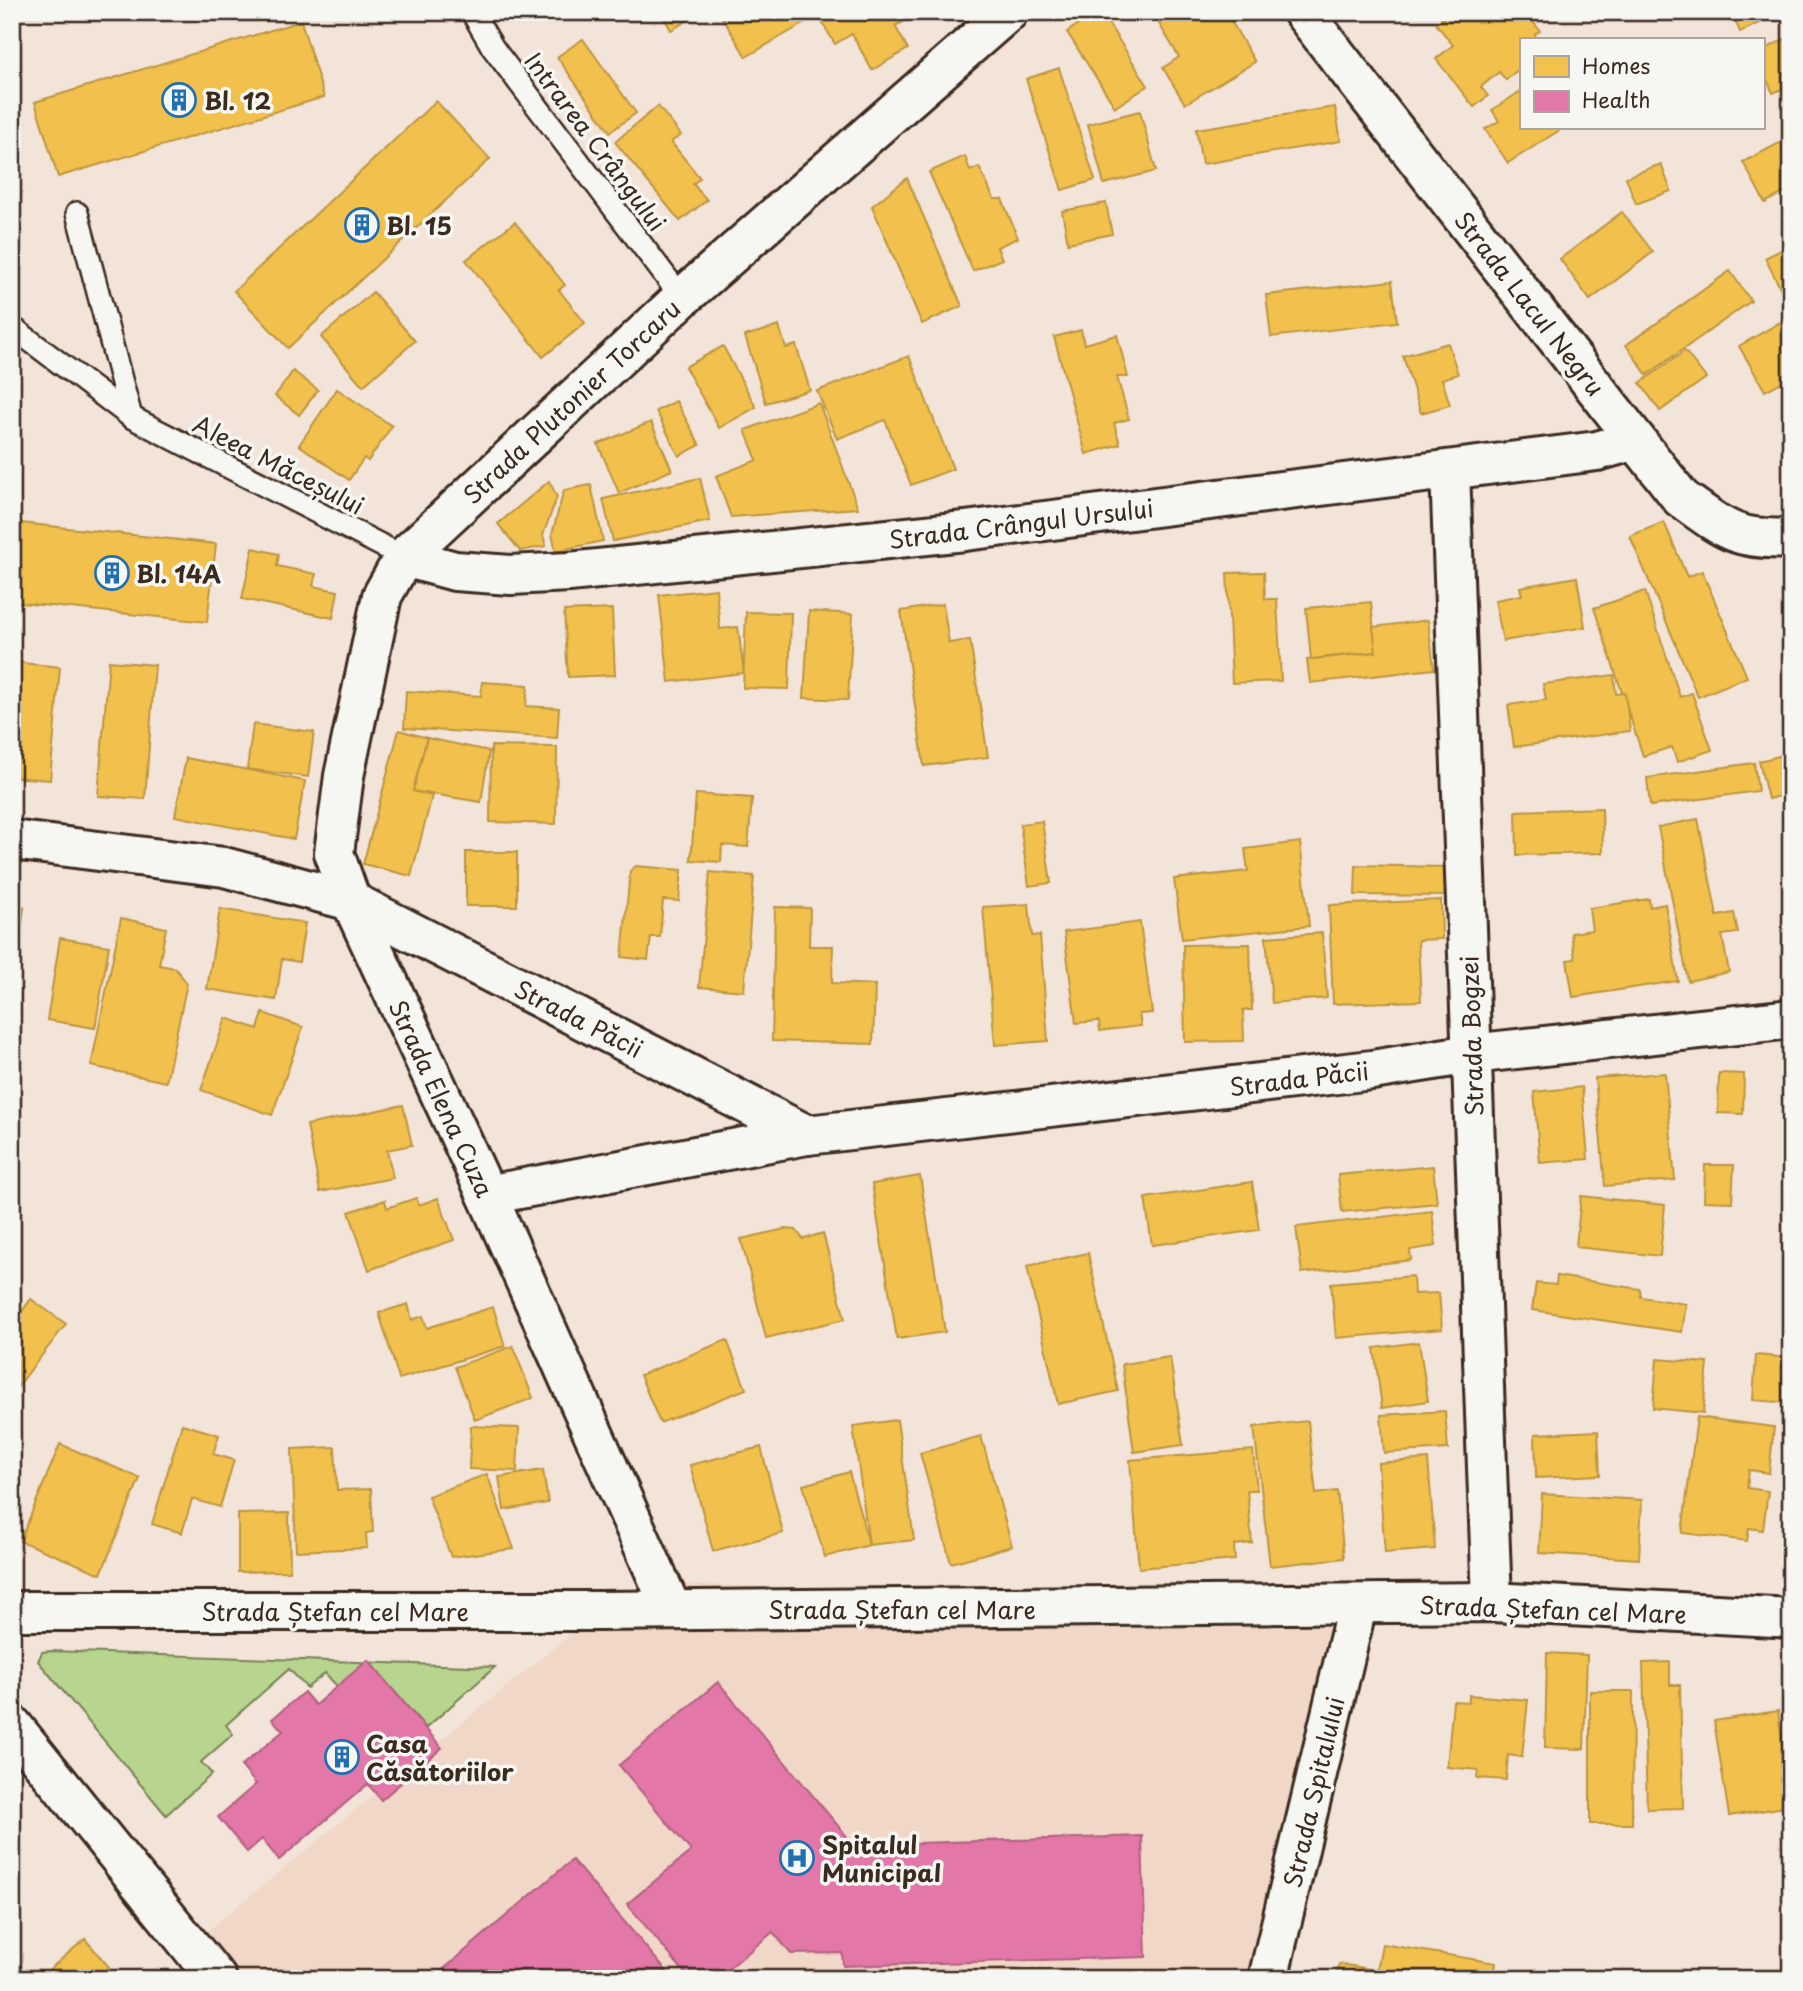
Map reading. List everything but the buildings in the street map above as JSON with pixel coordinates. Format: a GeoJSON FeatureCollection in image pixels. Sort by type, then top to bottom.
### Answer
{"type":"FeatureCollection","features":[{"type":"Feature","properties":{"kind":"street","name":"Strada Plutonier Torcaru"},"geometry":{"type":"LineString","coordinates":[[351,901],[334,853],[344,776],[382,596],[404,557],[682,298],[1008,12]]}},
{"type":"Feature","properties":{"kind":"street","name":"Strada Lacul Negru"},"geometry":{"type":"LineString","coordinates":[[1303,12],[1681,498],[1723,528],[1757,540],[1791,538]]}},
{"type":"Feature","properties":{"kind":"street","name":"Strada Crângul Ursului"},"geometry":{"type":"LineString","coordinates":[[404,557],[455,571],[511,575],[569,572],[965,531],[1597,451],[1636,440]]}},
{"type":"Feature","properties":{"kind":"street","name":"Strada Bogzei"},"geometry":{"type":"LineString","coordinates":[[1450,470],[1492,1602]]}},
{"type":"Feature","properties":{"kind":"street"},"geometry":{"type":"LineString","coordinates":[[12,840],[224,867],[351,901]]}},
{"type":"Feature","properties":{"kind":"street","name":"Strada Păcii"},"geometry":{"type":"LineString","coordinates":[[351,901],[807,1135]]}},
{"type":"Feature","properties":{"kind":"street","name":"Strada Elena Cuza"},"geometry":{"type":"LineString","coordinates":[[351,901],[487,1195],[672,1610]]}},
{"type":"Feature","properties":{"kind":"street","name":"Strada Păcii"},"geometry":{"type":"LineString","coordinates":[[487,1195],[807,1135],[1372,1070],[1471,1054],[1791,1020]]}},
{"type":"Feature","properties":{"kind":"street","name":"Strada Ștefan cel Mare"},"geometry":{"type":"LineString","coordinates":[[12,1611],[672,1610],[1492,1602],[1791,1618]]}},
{"type":"Feature","properties":{"kind":"street","name":"Strada Spitalului"},"geometry":{"type":"LineString","coordinates":[[1268,1979],[1357,1605]]}},
{"type":"Feature","properties":{"kind":"street"},"geometry":{"type":"LineString","coordinates":[[12,1726],[217,1979]]}},
{"type":"Feature","properties":{"kind":"lane","name":"Intrarea Crângului"},"geometry":{"type":"LineString","coordinates":[[472,12],[493,48],[682,298]]}},
{"type":"Feature","properties":{"kind":"lane"},"geometry":{"type":"LineString","coordinates":[[77,214],[131,417]]}},
{"type":"Feature","properties":{"kind":"lane","name":"Aleea Măceșului"},"geometry":{"type":"LineString","coordinates":[[12,327],[131,417],[404,557]]}},
{"type":"Feature","properties":{"kind":"shaded area","name":"Spitalul Municipal"},"geometry":{"type":"Polygon","coordinates":[[[672,1584],[1357,1606],[1268,1979],[217,1979],[190,1945],[599,1611],[672,1584]]]}},
{"type":"Feature","properties":{"kind":"green space"},"geometry":{"type":"Polygon","coordinates":[[[42,1652],[495,1667],[426,1728],[375,1670],[345,1695],[325,1673],[307,1688],[289,1669],[226,1725],[233,1734],[201,1762],[212,1774],[166,1815],[38,1661],[42,1652]]]}},
{"type":"Feature","properties":{"kind":"place","name":"Bl. 12"},"geometry":{"type":"Point","coordinates":[179,100]}},
{"type":"Feature","properties":{"kind":"place","name":"Bl. 15"},"geometry":{"type":"Point","coordinates":[362,225]}},
{"type":"Feature","properties":{"kind":"place","name":"Bl. 14A"},"geometry":{"type":"Point","coordinates":[112,573]}},
{"type":"Feature","properties":{"kind":"place","name":"Casa Căsătoriilor"},"geometry":{"type":"Point","coordinates":[342,1757]}},
{"type":"Feature","properties":{"kind":"place","name":"Spitalul Municipal"},"geometry":{"type":"Point","coordinates":[797,1858]}}]}
